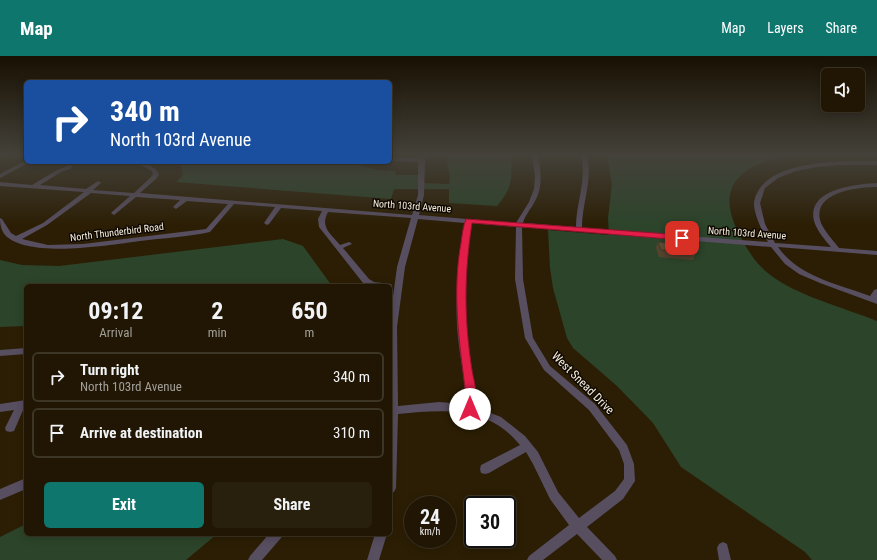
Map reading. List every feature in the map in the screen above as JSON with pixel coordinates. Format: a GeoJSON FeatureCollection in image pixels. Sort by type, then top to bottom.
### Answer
{"type":"FeatureCollection","features":[{"type":"Feature","properties":{"kind":"street"},"geometry":{"type":"LineString","coordinates":[[33,186],[46,179]]}},
{"type":"Feature","properties":{"kind":"street"},"geometry":{"type":"LineString","coordinates":[[114,213],[153,179]]}},
{"type":"Feature","properties":{"kind":"street"},"geometry":{"type":"LineString","coordinates":[[392,467],[392,286],[416,217],[423,186],[422,179]]}},
{"type":"Feature","properties":{"kind":"street"},"geometry":{"type":"LineString","coordinates":[[519,225],[521,217],[529,207],[538,182],[538,179]]}},
{"type":"Feature","properties":{"kind":"street"},"geometry":{"type":"LineString","coordinates":[[579,230],[578,218],[588,179]]}},
{"type":"Feature","properties":{"kind":"street"},"geometry":{"type":"LineString","coordinates":[[774,179],[768,182],[760,194],[758,212],[764,228],[785,260],[793,267],[815,278],[875,300],[877,292]]}},
{"type":"Feature","properties":{"kind":"street"},"geometry":{"type":"LineString","coordinates":[[16,239],[49,221],[98,183]]}},
{"type":"Feature","properties":{"kind":"street","name":"North 103rd Avenue"},"geometry":{"type":"LineString","coordinates":[[0,184],[877,253]]}},
{"type":"Feature","properties":{"kind":"street"},"geometry":{"type":"LineString","coordinates":[[837,250],[824,233],[818,219],[819,207],[823,200],[832,194],[848,188],[877,185]]}},
{"type":"Feature","properties":{"kind":"street"},"geometry":{"type":"LineString","coordinates":[[176,207],[185,199]]}},
{"type":"Feature","properties":{"kind":"street","name":"North Thunderbird Road"},"geometry":{"type":"LineString","coordinates":[[2,217],[8,234],[16,239],[36,246],[65,248],[208,230],[233,202]]}},
{"type":"Feature","properties":{"kind":"street"},"geometry":{"type":"LineString","coordinates":[[267,223],[279,206]]}},
{"type":"Feature","properties":{"kind":"street"},"geometry":{"type":"LineString","coordinates":[[326,210],[321,219],[322,228],[366,280],[372,284]]}},
{"type":"Feature","properties":{"kind":"street"},"geometry":{"type":"LineString","coordinates":[[468,221],[460,289],[462,337],[471,395],[470,409]]}},
{"type":"Feature","properties":{"kind":"street","name":"West Snead Drive"},"geometry":{"type":"LineString","coordinates":[[519,225],[519,279],[529,338],[547,368],[580,396],[604,421],[623,448],[629,464],[629,481],[619,495],[533,560]]}},
{"type":"Feature","properties":{"kind":"street"},"geometry":{"type":"LineString","coordinates":[[339,247],[349,244]]}},
{"type":"Feature","properties":{"kind":"street"},"geometry":{"type":"LineString","coordinates":[[0,353],[24,351]]}},
{"type":"Feature","properties":{"kind":"street"},"geometry":{"type":"LineString","coordinates":[[0,408],[24,405]]}},
{"type":"Feature","properties":{"kind":"street"},"geometry":{"type":"LineString","coordinates":[[10,428],[24,405]]}},
{"type":"Feature","properties":{"kind":"street"},"geometry":{"type":"LineString","coordinates":[[392,410],[446,406],[470,409],[486,414],[507,426],[528,446],[535,456],[549,486],[577,526],[611,560]]}},
{"type":"Feature","properties":{"kind":"street"},"geometry":{"type":"LineString","coordinates":[[486,469],[528,446]]}},
{"type":"Feature","properties":{"kind":"street"},"geometry":{"type":"LineString","coordinates":[[0,495],[24,484]]}},
{"type":"Feature","properties":{"kind":"street"},"geometry":{"type":"LineString","coordinates":[[254,560],[275,536]]}},
{"type":"Feature","properties":{"kind":"street"},"geometry":{"type":"LineString","coordinates":[[374,560],[380,536]]}},
{"type":"Feature","properties":{"kind":"green space"},"geometry":{"type":"Polygon","coordinates":[[[179,179],[422,179],[423,183],[449,184],[450,179],[511,179],[509,188],[497,206],[449,203],[449,189],[394,189],[391,199],[176,182],[179,179]]]}},
{"type":"Feature","properties":{"kind":"green space"},"geometry":{"type":"Polygon","coordinates":[[[611,179],[738,179],[732,188],[730,201],[731,215],[738,232],[759,265],[780,282],[806,295],[877,321],[877,560],[812,560],[805,552],[681,467],[653,423],[617,386],[573,348],[567,338],[553,288],[550,268],[548,230],[609,235],[608,218],[612,184],[611,179]]]}},
{"type":"Feature","properties":{"kind":"green space"},"geometry":{"type":"Polygon","coordinates":[[[283,239],[303,246],[331,284],[24,284],[24,326],[0,327],[0,260],[22,265],[59,266],[283,239]]]}},
{"type":"Feature","properties":{"kind":"green space"},"geometry":{"type":"Polygon","coordinates":[[[24,525],[24,536],[215,536],[186,560],[0,560],[0,537],[24,525]]]}},
{"type":"Feature","properties":{"kind":"building"},"geometry":{"type":"Polygon","coordinates":[[[658,242],[692,244],[696,253],[661,250],[658,242]]]}},
{"type":"Feature","properties":{"kind":"route"},"geometry":{"type":"LineString","coordinates":[[470,409],[471,399],[462,337],[460,289],[468,221],[682,238]]}}]}
